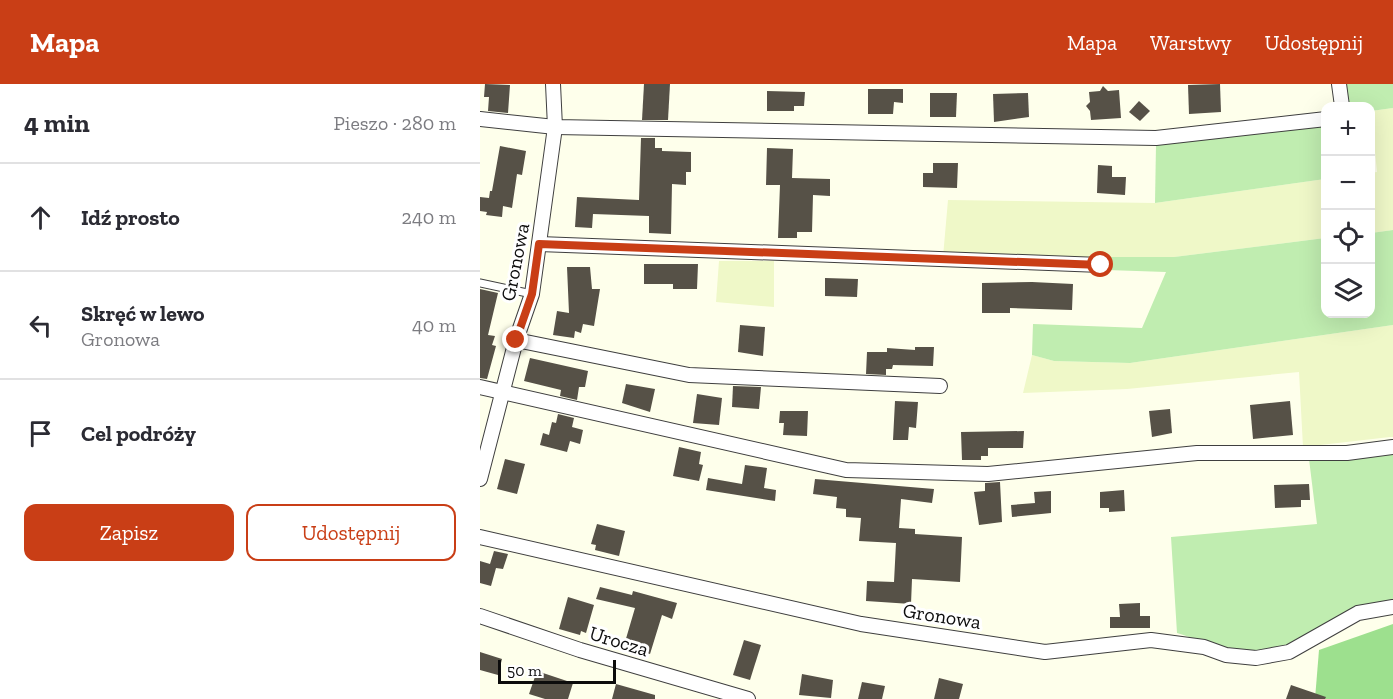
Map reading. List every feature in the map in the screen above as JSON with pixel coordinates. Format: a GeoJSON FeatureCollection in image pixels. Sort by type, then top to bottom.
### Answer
{"type":"FeatureCollection","features":[{"type":"Feature","properties":{"kind":"street","name":"Gronowa"},"geometry":{"type":"LineString","coordinates":[[480,479],[516,340],[532,294],[555,127],[553,84]]}},
{"type":"Feature","properties":{"kind":"street"},"geometry":{"type":"LineString","coordinates":[[1339,84],[1341,102]]}},
{"type":"Feature","properties":{"kind":"street"},"geometry":{"type":"LineString","coordinates":[[480,119],[555,127],[1156,138],[1321,120]]}},
{"type":"Feature","properties":{"kind":"street"},"geometry":{"type":"LineString","coordinates":[[539,244],[1101,265]]}},
{"type":"Feature","properties":{"kind":"street"},"geometry":{"type":"LineString","coordinates":[[516,340],[689,375],[940,386]]}},
{"type":"Feature","properties":{"kind":"street"},"geometry":{"type":"LineString","coordinates":[[480,387],[502,394],[846,470],[988,474],[1197,453],[1347,453],[1393,447]]}},
{"type":"Feature","properties":{"kind":"street","name":"Gronowa"},"geometry":{"type":"LineString","coordinates":[[480,537],[861,624],[1045,652],[1151,640],[1204,647],[1227,655],[1256,658],[1289,652],[1358,613],[1393,607]]}},
{"type":"Feature","properties":{"kind":"street","name":"Urocza"},"geometry":{"type":"LineString","coordinates":[[480,616],[580,650],[748,699]]}},
{"type":"Feature","properties":{"kind":"lane"},"geometry":{"type":"LineString","coordinates":[[480,283],[532,294]]}},
{"type":"Feature","properties":{"kind":"green space"},"geometry":{"type":"Polygon","coordinates":[[[1346,84],[1393,84],[1393,108],[1375,110],[1375,102],[1348,102],[1346,84]]]}},
{"type":"Feature","properties":{"kind":"green space"},"geometry":{"type":"Polygon","coordinates":[[[1393,108],[1393,230],[1375,232],[1375,172],[1377,172],[1375,110],[1393,108]]]}},
{"type":"Feature","properties":{"kind":"green space"},"geometry":{"type":"Polygon","coordinates":[[[1321,124],[1321,180],[1155,203],[1156,145],[1321,124]]]}},
{"type":"Feature","properties":{"kind":"green space"},"geometry":{"type":"Polygon","coordinates":[[[1321,180],[1321,239],[1174,257],[943,257],[948,200],[1155,203],[1321,180]]]}},
{"type":"Feature","properties":{"kind":"green space"},"geometry":{"type":"Polygon","coordinates":[[[1393,230],[1393,325],[1130,363],[1054,361],[1032,355],[1033,324],[1142,328],[1166,272],[1107,270],[1108,257],[1174,257],[1321,239],[1321,318],[1375,318],[1375,232],[1393,230]]]}},
{"type":"Feature","properties":{"kind":"green space"},"geometry":{"type":"Polygon","coordinates":[[[719,261],[774,261],[774,307],[716,302],[719,261]]]}},
{"type":"Feature","properties":{"kind":"green space"},"geometry":{"type":"Polygon","coordinates":[[[1393,325],[1393,437],[1303,447],[1299,372],[1127,389],[1023,393],[1032,355],[1054,361],[1130,363],[1393,325]]]}},
{"type":"Feature","properties":{"kind":"green space"},"geometry":{"type":"Polygon","coordinates":[[[1393,451],[1393,604],[1313,638],[1270,650],[1250,652],[1230,650],[1177,633],[1171,537],[1317,524],[1309,459],[1393,451]]]}},
{"type":"Feature","properties":{"kind":"green space"},"geometry":{"type":"Polygon","coordinates":[[[1393,624],[1393,699],[1315,699],[1319,650],[1393,624]]]}},
{"type":"Feature","properties":{"kind":"building"},"geometry":{"type":"Polygon","coordinates":[[[485,84],[510,85],[508,113],[488,111],[489,97],[484,97],[485,84]]]}},
{"type":"Feature","properties":{"kind":"building"},"geometry":{"type":"Polygon","coordinates":[[[644,84],[670,84],[668,120],[642,120],[644,84]]]}},
{"type":"Feature","properties":{"kind":"building"},"geometry":{"type":"Polygon","coordinates":[[[1220,84],[1221,112],[1189,114],[1188,85],[1220,84]]]}},
{"type":"Feature","properties":{"kind":"building"},"geometry":{"type":"Polygon","coordinates":[[[1103,86],[1108,91],[1119,90],[1121,118],[1091,120],[1090,111],[1086,106],[1090,102],[1089,92],[1100,91],[1103,86]]]}},
{"type":"Feature","properties":{"kind":"building"},"geometry":{"type":"Polygon","coordinates":[[[868,89],[903,89],[903,103],[894,102],[893,114],[868,114],[868,89]]]}},
{"type":"Feature","properties":{"kind":"building"},"geometry":{"type":"Polygon","coordinates":[[[767,91],[805,92],[804,106],[794,106],[794,111],[767,111],[767,91]]]}},
{"type":"Feature","properties":{"kind":"building"},"geometry":{"type":"Polygon","coordinates":[[[930,93],[957,93],[956,117],[930,117],[930,93]]]}},
{"type":"Feature","properties":{"kind":"building"},"geometry":{"type":"Polygon","coordinates":[[[1028,93],[1029,117],[994,122],[993,94],[1028,93]]]}},
{"type":"Feature","properties":{"kind":"building"},"geometry":{"type":"Polygon","coordinates":[[[1139,101],[1150,111],[1140,121],[1129,112],[1139,101]]]}},
{"type":"Feature","properties":{"kind":"building"},"geometry":{"type":"Polygon","coordinates":[[[641,138],[655,138],[655,148],[662,148],[662,151],[691,152],[691,172],[686,172],[686,185],[672,184],[671,234],[649,233],[649,216],[593,214],[592,228],[575,227],[577,197],[639,200],[641,138]]]}},
{"type":"Feature","properties":{"kind":"building"},"geometry":{"type":"Polygon","coordinates":[[[500,146],[526,151],[522,175],[517,174],[512,208],[503,206],[502,217],[486,215],[487,212],[480,211],[480,197],[489,198],[490,191],[492,191],[500,146]]]}},
{"type":"Feature","properties":{"kind":"building"},"geometry":{"type":"Polygon","coordinates":[[[767,148],[793,149],[792,178],[830,179],[830,196],[813,195],[812,232],[797,232],[797,238],[778,238],[780,185],[766,185],[767,148]]]}},
{"type":"Feature","properties":{"kind":"building"},"geometry":{"type":"Polygon","coordinates":[[[933,163],[958,163],[957,188],[923,187],[923,173],[933,173],[933,163]]]}},
{"type":"Feature","properties":{"kind":"building"},"geometry":{"type":"Polygon","coordinates":[[[1098,165],[1112,166],[1112,177],[1126,177],[1125,195],[1097,193],[1098,165]]]}},
{"type":"Feature","properties":{"kind":"building"},"geometry":{"type":"Polygon","coordinates":[[[644,264],[698,264],[697,289],[673,289],[673,284],[644,284],[644,264]]]}},
{"type":"Feature","properties":{"kind":"building"},"geometry":{"type":"Polygon","coordinates":[[[567,267],[590,267],[592,289],[600,289],[594,326],[583,324],[581,333],[575,331],[574,338],[553,335],[557,311],[569,313],[567,267]]]}},
{"type":"Feature","properties":{"kind":"building"},"geometry":{"type":"Polygon","coordinates":[[[825,278],[858,279],[857,297],[825,296],[825,278]]]}},
{"type":"Feature","properties":{"kind":"building"},"geometry":{"type":"Polygon","coordinates":[[[982,283],[1073,284],[1072,310],[1010,308],[1010,313],[982,313],[982,283]]]}},
{"type":"Feature","properties":{"kind":"building"},"geometry":{"type":"Polygon","coordinates":[[[480,289],[498,293],[488,335],[495,336],[492,345],[496,346],[487,379],[480,378],[480,289]]]}},
{"type":"Feature","properties":{"kind":"building"},"geometry":{"type":"Polygon","coordinates":[[[740,325],[765,327],[763,356],[738,352],[740,325]]]}},
{"type":"Feature","properties":{"kind":"building"},"geometry":{"type":"Polygon","coordinates":[[[915,347],[934,347],[933,366],[893,365],[892,369],[886,369],[886,375],[866,374],[867,352],[887,352],[887,348],[915,350],[915,347]]]}},
{"type":"Feature","properties":{"kind":"building"},"geometry":{"type":"Polygon","coordinates":[[[530,358],[588,371],[585,387],[579,387],[577,400],[560,396],[561,390],[524,381],[530,358]]]}},
{"type":"Feature","properties":{"kind":"building"},"geometry":{"type":"Polygon","coordinates":[[[626,384],[655,389],[650,412],[622,403],[626,384]]]}},
{"type":"Feature","properties":{"kind":"building"},"geometry":{"type":"Polygon","coordinates":[[[733,386],[761,387],[759,409],[732,407],[733,386]]]}},
{"type":"Feature","properties":{"kind":"building"},"geometry":{"type":"Polygon","coordinates":[[[697,394],[722,398],[719,425],[693,423],[697,394]]]}},
{"type":"Feature","properties":{"kind":"building"},"geometry":{"type":"Polygon","coordinates":[[[895,401],[918,402],[916,428],[909,427],[908,440],[893,440],[895,401]]]}},
{"type":"Feature","properties":{"kind":"building"},"geometry":{"type":"Polygon","coordinates":[[[1290,401],[1293,435],[1253,439],[1250,405],[1290,401]]]}},
{"type":"Feature","properties":{"kind":"building"},"geometry":{"type":"Polygon","coordinates":[[[1170,409],[1172,433],[1152,437],[1149,411],[1170,409]]]}},
{"type":"Feature","properties":{"kind":"building"},"geometry":{"type":"Polygon","coordinates":[[[780,411],[808,411],[807,436],[783,435],[784,423],[779,423],[780,411]]]}},
{"type":"Feature","properties":{"kind":"building"},"geometry":{"type":"Polygon","coordinates":[[[558,414],[574,418],[572,427],[583,430],[580,444],[570,441],[567,452],[540,445],[543,433],[549,435],[552,422],[556,423],[558,414]]]}},
{"type":"Feature","properties":{"kind":"building"},"geometry":{"type":"Polygon","coordinates":[[[1024,431],[1023,448],[988,448],[988,456],[981,456],[981,460],[962,460],[961,432],[1024,431]]]}},
{"type":"Feature","properties":{"kind":"building"},"geometry":{"type":"Polygon","coordinates":[[[679,447],[701,452],[699,464],[703,465],[699,481],[673,476],[679,447]]]}},
{"type":"Feature","properties":{"kind":"building"},"geometry":{"type":"Polygon","coordinates":[[[505,459],[525,464],[517,494],[497,489],[505,459]]]}},
{"type":"Feature","properties":{"kind":"building"},"geometry":{"type":"Polygon","coordinates":[[[745,465],[767,468],[764,488],[776,490],[775,501],[706,490],[708,478],[742,484],[745,465]]]}},
{"type":"Feature","properties":{"kind":"building"},"geometry":{"type":"Polygon","coordinates":[[[815,479],[934,489],[932,503],[901,499],[899,528],[915,529],[915,534],[962,537],[960,582],[912,579],[911,604],[866,601],[867,581],[894,582],[896,543],[859,541],[861,518],[846,517],[846,509],[836,508],[837,497],[813,494],[815,479]]]}},
{"type":"Feature","properties":{"kind":"building"},"geometry":{"type":"Polygon","coordinates":[[[1000,482],[1002,522],[979,525],[974,492],[985,491],[985,483],[1000,482]]]}},
{"type":"Feature","properties":{"kind":"building"},"geometry":{"type":"Polygon","coordinates":[[[1309,484],[1310,500],[1301,500],[1301,507],[1275,508],[1274,485],[1309,484]]]}},
{"type":"Feature","properties":{"kind":"building"},"geometry":{"type":"Polygon","coordinates":[[[1124,490],[1125,511],[1109,512],[1109,508],[1100,508],[1100,492],[1124,490]]]}},
{"type":"Feature","properties":{"kind":"building"},"geometry":{"type":"Polygon","coordinates":[[[1051,491],[1051,513],[1012,517],[1011,505],[1035,503],[1034,492],[1051,491]]]}},
{"type":"Feature","properties":{"kind":"building"},"geometry":{"type":"Polygon","coordinates":[[[597,524],[625,531],[619,556],[595,550],[596,545],[591,544],[597,524]]]}},
{"type":"Feature","properties":{"kind":"building"},"geometry":{"type":"Polygon","coordinates":[[[494,551],[508,554],[503,569],[496,568],[491,586],[480,583],[480,561],[490,564],[494,551]]]}},
{"type":"Feature","properties":{"kind":"building"},"geometry":{"type":"Polygon","coordinates":[[[600,587],[632,595],[633,591],[677,603],[672,619],[662,615],[650,654],[629,648],[630,643],[625,642],[635,608],[596,599],[600,587]]]}},
{"type":"Feature","properties":{"kind":"building"},"geometry":{"type":"Polygon","coordinates":[[[568,597],[594,605],[586,633],[581,631],[580,635],[559,629],[568,597]]]}},
{"type":"Feature","properties":{"kind":"building"},"geometry":{"type":"Polygon","coordinates":[[[1140,603],[1140,616],[1150,616],[1150,628],[1110,628],[1110,617],[1120,617],[1119,604],[1140,603]]]}},
{"type":"Feature","properties":{"kind":"building"},"geometry":{"type":"Polygon","coordinates":[[[744,640],[761,645],[750,680],[733,675],[744,640]]]}},
{"type":"Feature","properties":{"kind":"building"},"geometry":{"type":"Polygon","coordinates":[[[480,652],[502,659],[498,675],[480,670],[480,652]]]}},
{"type":"Feature","properties":{"kind":"building"},"geometry":{"type":"Polygon","coordinates":[[[537,671],[573,683],[568,699],[545,699],[529,694],[537,671]]]}},
{"type":"Feature","properties":{"kind":"building"},"geometry":{"type":"Polygon","coordinates":[[[802,674],[833,680],[831,698],[799,695],[802,674]]]}},
{"type":"Feature","properties":{"kind":"building"},"geometry":{"type":"Polygon","coordinates":[[[939,678],[963,684],[959,699],[934,699],[939,678]]]}},
{"type":"Feature","properties":{"kind":"building"},"geometry":{"type":"Polygon","coordinates":[[[862,682],[885,686],[882,699],[858,699],[862,682]]]}},
{"type":"Feature","properties":{"kind":"building"},"geometry":{"type":"Polygon","coordinates":[[[616,684],[655,695],[655,699],[612,699],[616,684]]]}},
{"type":"Feature","properties":{"kind":"building"},"geometry":{"type":"Polygon","coordinates":[[[1291,685],[1326,697],[1325,699],[1286,699],[1291,685]]]}},
{"type":"Feature","properties":{"kind":"route"},"geometry":{"type":"LineString","coordinates":[[516,340],[532,294],[539,244],[1101,265]]}}]}
